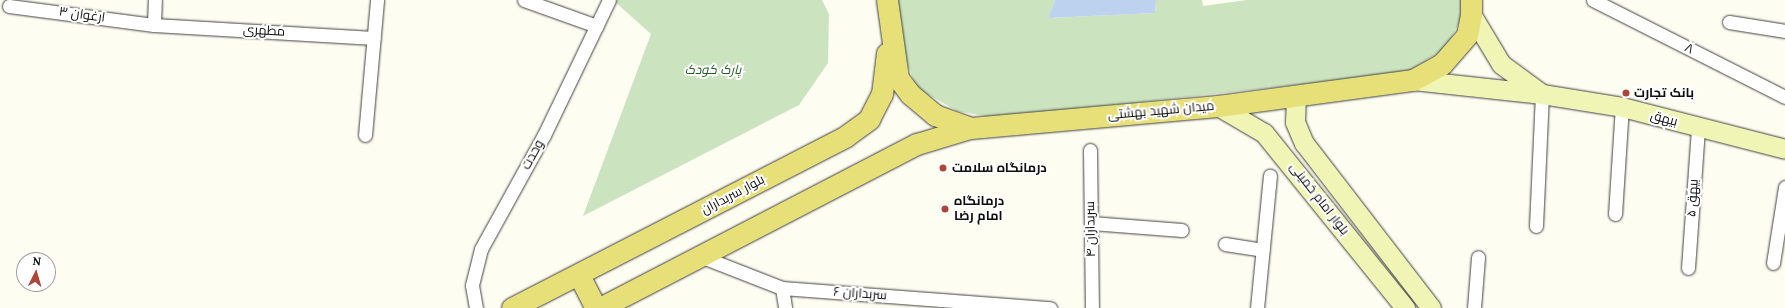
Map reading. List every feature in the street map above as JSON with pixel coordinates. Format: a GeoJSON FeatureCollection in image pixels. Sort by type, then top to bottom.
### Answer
{"type":"FeatureCollection","features":[{"type":"Feature","properties":{"kind":"main road","name":"میدان شهید بهشتی"},"geometry":{"type":"LineString","coordinates":[[885,1],[898,78],[910,94],[935,115],[970,128],[1218,106],[1413,80],[1442,64],[1467,36],[1471,7]]}},
{"type":"Feature","properties":{"kind":"main road"},"geometry":{"type":"LineString","coordinates":[[1471,7],[1502,64],[1542,94]]}},
{"type":"Feature","properties":{"kind":"main road","name":"بلوار سربداران"},"geometry":{"type":"LineString","coordinates":[[512,308],[580,275],[846,136],[869,119],[882,94],[889,30]]}},
{"type":"Feature","properties":{"kind":"main road","name":"بیهق"},"geometry":{"type":"LineString","coordinates":[[1413,80],[1542,94],[1622,107],[1698,128],[1785,149]]}},
{"type":"Feature","properties":{"kind":"main road","name":"بلوار امام خمینی"},"geometry":{"type":"LineString","coordinates":[[1296,95],[1294,122],[1304,143],[1432,308]]}},
{"type":"Feature","properties":{"kind":"main road","name":"بلوار امام خمینی"},"geometry":{"type":"LineString","coordinates":[[1218,106],[1264,133],[1404,308]]}},
{"type":"Feature","properties":{"kind":"main road"},"geometry":{"type":"LineString","coordinates":[[600,308],[917,144],[970,128]]}},
{"type":"Feature","properties":{"kind":"main road"},"geometry":{"type":"LineString","coordinates":[[1362,254],[1380,242]]}},
{"type":"Feature","properties":{"kind":"main road"},"geometry":{"type":"LineString","coordinates":[[580,275],[596,308]]}},
{"type":"Feature","properties":{"kind":"street"},"geometry":{"type":"LineString","coordinates":[[154,25],[155,0]]}},
{"type":"Feature","properties":{"kind":"street"},"geometry":{"type":"LineString","coordinates":[[365,135],[377,0]]}},
{"type":"Feature","properties":{"kind":"street"},"geometry":{"type":"LineString","coordinates":[[524,0],[597,26]]}},
{"type":"Feature","properties":{"kind":"street","name":"وحدت"},"geometry":{"type":"LineString","coordinates":[[476,308],[472,285],[481,249],[544,136],[609,0]]}},
{"type":"Feature","properties":{"kind":"street","name":"۸"},"geometry":{"type":"LineString","coordinates":[[1592,0],[1785,97]]}},
{"type":"Feature","properties":{"kind":"street","name":"ارغوان ۳"},"geometry":{"type":"LineString","coordinates":[[9,6],[154,25]]}},
{"type":"Feature","properties":{"kind":"street"},"geometry":{"type":"LineString","coordinates":[[1729,22],[1785,31]]}},
{"type":"Feature","properties":{"kind":"street","name":"مطهری"},"geometry":{"type":"LineString","coordinates":[[154,25],[374,38]]}},
{"type":"Feature","properties":{"kind":"street"},"geometry":{"type":"LineString","coordinates":[[1536,226],[1542,94]]}},
{"type":"Feature","properties":{"kind":"street"},"geometry":{"type":"LineString","coordinates":[[1615,214],[1622,107]]}},
{"type":"Feature","properties":{"kind":"street","name":"بیهق ۵"},"geometry":{"type":"LineString","coordinates":[[1688,268],[1698,128]]}},
{"type":"Feature","properties":{"kind":"street","name":"سربداران ۴"},"geometry":{"type":"LineString","coordinates":[[1090,150],[1092,308]]}},
{"type":"Feature","properties":{"kind":"street"},"geometry":{"type":"LineString","coordinates":[[1257,308],[1270,176]]}},
{"type":"Feature","properties":{"kind":"street"},"geometry":{"type":"LineString","coordinates":[[1773,263],[1785,187]]}},
{"type":"Feature","properties":{"kind":"street"},"geometry":{"type":"LineString","coordinates":[[1091,223],[1182,230]]}},
{"type":"Feature","properties":{"kind":"street"},"geometry":{"type":"LineString","coordinates":[[1225,244],[1263,250]]}},
{"type":"Feature","properties":{"kind":"street","name":"سربداران ۶"},"geometry":{"type":"LineString","coordinates":[[700,256],[782,288],[1050,308]]}},
{"type":"Feature","properties":{"kind":"street"},"geometry":{"type":"LineString","coordinates":[[1474,308],[1478,257]]}},
{"type":"Feature","properties":{"kind":"street"},"geometry":{"type":"LineString","coordinates":[[782,288],[785,308]]}},
{"type":"Feature","properties":{"kind":"green space","name":"پارک کودک"},"geometry":{"type":"Polygon","coordinates":[[[613,0],[822,0],[829,14],[828,63],[799,105],[583,216],[651,34],[613,0]]]}},
{"type":"Feature","properties":{"kind":"green space"},"geometry":{"type":"Polygon","coordinates":[[[897,0],[1055,0],[1048,18],[1155,13],[1156,0],[1202,0],[1203,6],[1247,0],[1464,0],[1464,14],[1445,49],[1405,73],[995,118],[957,111],[917,88],[903,53],[897,0]]]}},
{"type":"Feature","properties":{"kind":"water"},"geometry":{"type":"Polygon","coordinates":[[[1055,0],[1156,0],[1155,13],[1048,18],[1055,0]]]}},
{"type":"Feature","properties":{"kind":"place","name":"بانک تجارت"},"geometry":{"type":"Point","coordinates":[1626,93]}},
{"type":"Feature","properties":{"kind":"place","name":"درمانگاه سلامت"},"geometry":{"type":"Point","coordinates":[943,168]}},
{"type":"Feature","properties":{"kind":"place","name":"درمانگاه امام رضا"},"geometry":{"type":"Point","coordinates":[945,209]}}]}
